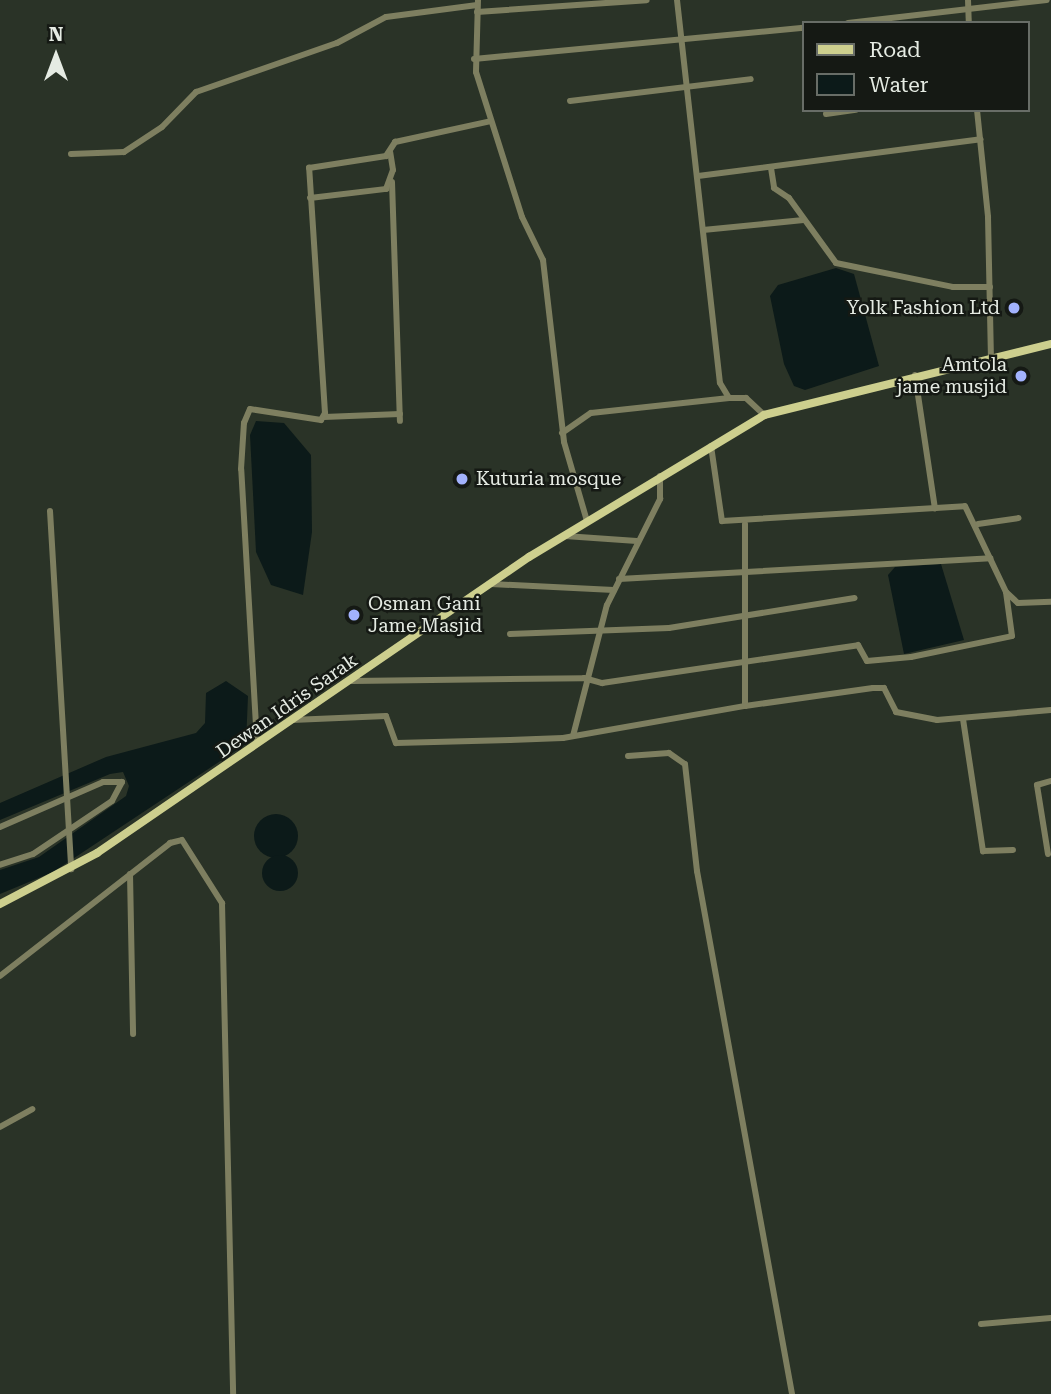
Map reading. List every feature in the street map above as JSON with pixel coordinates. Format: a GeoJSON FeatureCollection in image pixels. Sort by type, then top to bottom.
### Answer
{"type":"FeatureCollection","features":[{"type":"Feature","properties":{"kind":"main road","name":"Dewan Idris Sarak"},"geometry":{"type":"LineString","coordinates":[[0,904],[71,869],[352,681],[489,584],[711,444],[764,415],[915,375],[1051,344]]}},
{"type":"Feature","properties":{"kind":"street"},"geometry":{"type":"LineString","coordinates":[[71,153],[124,152],[162,127],[197,92],[337,43],[386,17],[477,6],[646,0]]}},
{"type":"Feature","properties":{"kind":"street"},"geometry":{"type":"LineString","coordinates":[[677,0],[685,43],[720,383],[729,398]]}},
{"type":"Feature","properties":{"kind":"street"},"geometry":{"type":"LineString","coordinates":[[860,21],[968,3],[1047,0]]}},
{"type":"Feature","properties":{"kind":"street"},"geometry":{"type":"LineString","coordinates":[[968,3],[969,21]]}},
{"type":"Feature","properties":{"kind":"street"},"geometry":{"type":"LineString","coordinates":[[477,6],[474,59],[491,121],[545,267],[562,433],[587,521]]}},
{"type":"Feature","properties":{"kind":"street"},"geometry":{"type":"LineString","coordinates":[[474,59],[685,43],[802,28]]}},
{"type":"Feature","properties":{"kind":"street"},"geometry":{"type":"LineString","coordinates":[[570,101],[689,83],[751,79]]}},
{"type":"Feature","properties":{"kind":"street"},"geometry":{"type":"LineString","coordinates":[[826,114],[841,112]]}},
{"type":"Feature","properties":{"kind":"street"},"geometry":{"type":"LineString","coordinates":[[978,112],[990,288],[991,357]]}},
{"type":"Feature","properties":{"kind":"street"},"geometry":{"type":"LineString","coordinates":[[257,743],[241,469],[244,422],[250,409],[324,417],[400,418],[390,152],[395,142],[491,121]]}},
{"type":"Feature","properties":{"kind":"street"},"geometry":{"type":"LineString","coordinates":[[698,176],[981,139]]}},
{"type":"Feature","properties":{"kind":"street"},"geometry":{"type":"LineString","coordinates":[[324,417],[310,198],[314,163],[390,152]]}},
{"type":"Feature","properties":{"kind":"street"},"geometry":{"type":"LineString","coordinates":[[771,168],[774,188],[804,220],[836,263],[953,288],[990,288]]}},
{"type":"Feature","properties":{"kind":"street"},"geometry":{"type":"LineString","coordinates":[[310,198],[386,189],[392,182]]}},
{"type":"Feature","properties":{"kind":"street"},"geometry":{"type":"LineString","coordinates":[[703,230],[804,220]]}},
{"type":"Feature","properties":{"kind":"street"},"geometry":{"type":"LineString","coordinates":[[915,375],[935,509]]}},
{"type":"Feature","properties":{"kind":"street"},"geometry":{"type":"LineString","coordinates":[[562,433],[591,413],[729,398],[746,398],[764,415]]}},
{"type":"Feature","properties":{"kind":"street"},"geometry":{"type":"LineString","coordinates":[[352,681],[590,678],[602,683],[848,645],[858,645],[863,660],[876,661],[969,648],[1016,634],[1015,606],[990,558],[978,524],[965,506],[744,524],[722,521],[711,444]]}},
{"type":"Feature","properties":{"kind":"street"},"geometry":{"type":"LineString","coordinates":[[573,736],[590,678],[599,633],[619,579],[660,499],[660,476]]}},
{"type":"Feature","properties":{"kind":"street"},"geometry":{"type":"LineString","coordinates":[[50,511],[63,802],[71,869]]}},
{"type":"Feature","properties":{"kind":"street"},"geometry":{"type":"LineString","coordinates":[[978,524],[1019,518]]}},
{"type":"Feature","properties":{"kind":"street"},"geometry":{"type":"LineString","coordinates":[[744,524],[742,616],[746,706]]}},
{"type":"Feature","properties":{"kind":"street"},"geometry":{"type":"LineString","coordinates":[[564,536],[637,541]]}},
{"type":"Feature","properties":{"kind":"street"},"geometry":{"type":"LineString","coordinates":[[619,579],[990,558]]}},
{"type":"Feature","properties":{"kind":"street"},"geometry":{"type":"LineString","coordinates":[[489,584],[614,590]]}},
{"type":"Feature","properties":{"kind":"street"},"geometry":{"type":"LineString","coordinates":[[510,634],[599,633],[742,616],[855,598]]}},
{"type":"Feature","properties":{"kind":"street"},"geometry":{"type":"LineString","coordinates":[[1015,606],[1051,602]]}},
{"type":"Feature","properties":{"kind":"street"},"geometry":{"type":"LineString","coordinates":[[292,720],[386,716],[396,743],[573,736],[746,706],[884,688],[896,712],[963,719],[1051,710]]}},
{"type":"Feature","properties":{"kind":"street"},"geometry":{"type":"LineString","coordinates":[[963,719],[983,851],[1013,850]]}},
{"type":"Feature","properties":{"kind":"street"},"geometry":{"type":"LineString","coordinates":[[628,756],[669,753],[685,764],[698,871],[792,1394]]}},
{"type":"Feature","properties":{"kind":"street"},"geometry":{"type":"LineString","coordinates":[[1048,854],[1037,785],[1051,781]]}},
{"type":"Feature","properties":{"kind":"street"},"geometry":{"type":"LineString","coordinates":[[0,827],[63,802],[103,782],[122,782],[118,797],[65,827],[33,854],[0,865]]}},
{"type":"Feature","properties":{"kind":"street"},"geometry":{"type":"LineString","coordinates":[[0,976],[130,874],[182,840],[222,903],[233,1394]]}},
{"type":"Feature","properties":{"kind":"street"},"geometry":{"type":"LineString","coordinates":[[130,874],[133,1034]]}},
{"type":"Feature","properties":{"kind":"street"},"geometry":{"type":"LineString","coordinates":[[0,1127],[32,1109]]}},
{"type":"Feature","properties":{"kind":"street"},"geometry":{"type":"LineString","coordinates":[[981,1324],[1051,1318]]}},
{"type":"Feature","properties":{"kind":"water"},"geometry":{"type":"Polygon","coordinates":[[[836,268],[854,274],[879,366],[805,390],[794,386],[784,364],[770,296],[778,285],[836,268]]]}},
{"type":"Feature","properties":{"kind":"water"},"geometry":{"type":"Polygon","coordinates":[[[256,421],[284,423],[311,455],[312,532],[303,595],[271,585],[256,552],[250,435],[256,421]]]}},
{"type":"Feature","properties":{"kind":"water"},"geometry":{"type":"Polygon","coordinates":[[[941,564],[964,640],[904,654],[888,575],[895,567],[941,564]]]}},
{"type":"Feature","properties":{"kind":"water"},"geometry":{"type":"Polygon","coordinates":[[[226,681],[248,696],[246,744],[53,872],[0,894],[0,870],[39,857],[126,796],[129,786],[123,772],[110,774],[0,820],[0,803],[106,757],[196,733],[205,723],[206,693],[226,681]]]}},
{"type":"Feature","properties":{"kind":"water"},"geometry":{"type":"Polygon","coordinates":[[[276,814],[291,821],[298,836],[291,851],[276,858],[261,851],[254,836],[261,821],[276,814]]]}},
{"type":"Feature","properties":{"kind":"water"},"geometry":{"type":"Polygon","coordinates":[[[280,855],[293,860],[298,873],[293,886],[280,891],[267,886],[262,873],[267,860],[280,855]]]}},
{"type":"Feature","properties":{"kind":"place","name":"Yolk Fashion Ltd"},"geometry":{"type":"Point","coordinates":[1014,308]}},
{"type":"Feature","properties":{"kind":"place","name":"Amtola jame musjid"},"geometry":{"type":"Point","coordinates":[1021,376]}},
{"type":"Feature","properties":{"kind":"place","name":"Kuturia mosque"},"geometry":{"type":"Point","coordinates":[462,479]}},
{"type":"Feature","properties":{"kind":"place","name":"Osman Gani Jame Masjid"},"geometry":{"type":"Point","coordinates":[354,615]}}]}
